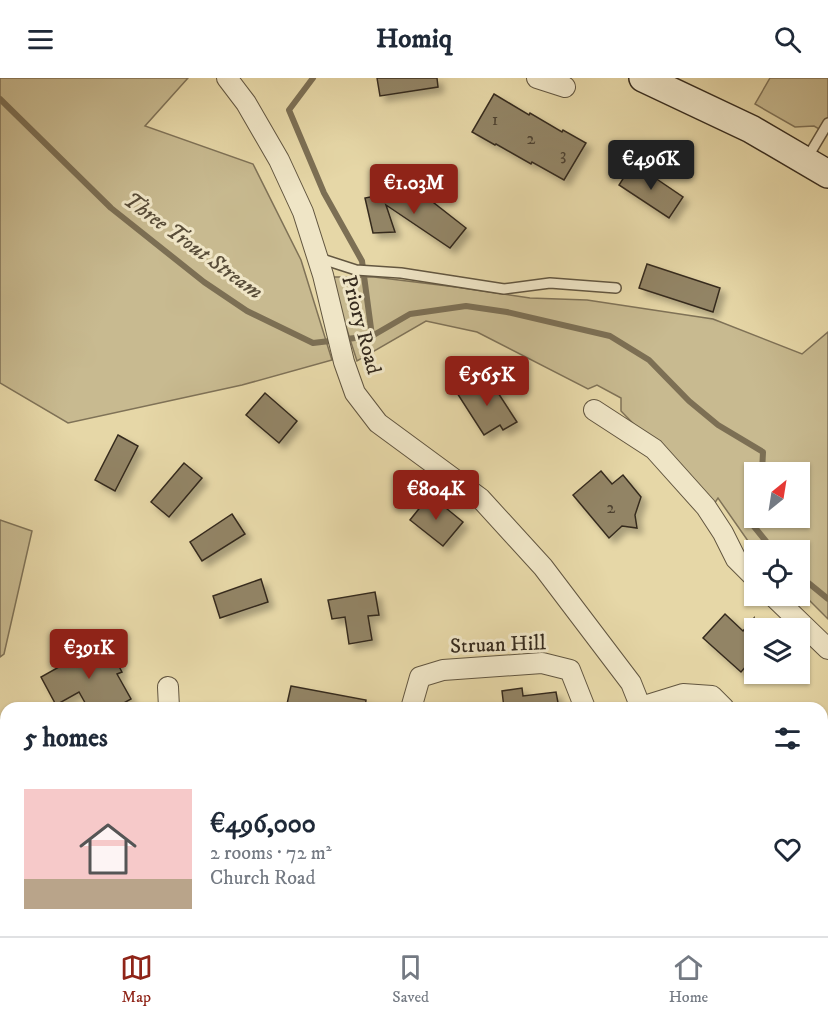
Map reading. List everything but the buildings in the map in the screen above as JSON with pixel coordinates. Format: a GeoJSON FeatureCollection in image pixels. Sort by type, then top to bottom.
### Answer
{"type":"FeatureCollection","features":[{"type":"Feature","properties":{"kind":"main road"},"geometry":{"type":"LineString","coordinates":[[643,78],[751,129],[817,168]]}},
{"type":"Feature","properties":{"kind":"street","name":"Priory Road"},"geometry":{"type":"LineString","coordinates":[[228,78],[246,103],[279,160],[303,212],[344,362],[355,393],[378,423],[480,498],[543,567],[631,683],[639,702]]}},
{"type":"Feature","properties":{"kind":"street"},"geometry":{"type":"LineString","coordinates":[[537,78],[565,87]]}},
{"type":"Feature","properties":{"kind":"street"},"geometry":{"type":"LineString","coordinates":[[594,410],[654,449],[706,507],[736,559],[744,567]]}},
{"type":"Feature","properties":{"kind":"street"},"geometry":{"type":"LineString","coordinates":[[783,606],[828,649]]}},
{"type":"Feature","properties":{"kind":"street","name":"Struan Hill"},"geometry":{"type":"LineString","coordinates":[[413,702],[420,677],[444,670],[542,663],[570,670],[583,702]]}},
{"type":"Feature","properties":{"kind":"street"},"geometry":{"type":"LineString","coordinates":[[168,687],[169,702]]}},
{"type":"Feature","properties":{"kind":"street"},"geometry":{"type":"LineString","coordinates":[[658,702],[684,694],[712,696],[718,702]]}},
{"type":"Feature","properties":{"kind":"lane"},"geometry":{"type":"LineString","coordinates":[[817,168],[828,123]]}},
{"type":"Feature","properties":{"kind":"lane"},"geometry":{"type":"LineString","coordinates":[[317,257],[357,270],[401,273],[504,289],[550,284],[616,288]]}},
{"type":"Feature","properties":{"kind":"shaded area"},"geometry":{"type":"Polygon","coordinates":[[[0,78],[188,78],[145,126],[253,164],[301,260],[332,360],[242,385],[68,423],[0,383],[0,78]]]}},
{"type":"Feature","properties":{"kind":"shaded area"},"geometry":{"type":"Polygon","coordinates":[[[770,78],[828,78],[828,134],[814,126],[795,127],[755,104],[770,78]]]}},
{"type":"Feature","properties":{"kind":"shaded area"},"geometry":{"type":"Polygon","coordinates":[[[330,277],[374,277],[530,298],[587,300],[713,319],[802,354],[828,332],[828,619],[810,601],[810,540],[747,540],[718,498],[712,507],[621,411],[621,398],[597,385],[588,389],[477,332],[426,321],[357,361],[330,277]]]}},
{"type":"Feature","properties":{"kind":"shaded area"},"geometry":{"type":"Polygon","coordinates":[[[0,520],[32,531],[4,654],[0,657],[0,520]]]}},
{"type":"Feature","properties":{"kind":"waterway"},"geometry":{"type":"LineString","coordinates":[[313,78],[289,110],[324,193],[362,261],[372,336]]}},
{"type":"Feature","properties":{"kind":"waterway","name":"Three Trout Stream"},"geometry":{"type":"LineString","coordinates":[[0,99],[111,208],[204,282],[247,311],[313,343],[372,336],[410,314],[466,306],[507,312],[610,336],[649,360],[689,401],[718,425],[763,452],[762,462]]}},
{"type":"Feature","properties":{"kind":"waterway","name":"Three Trout Stream"},"geometry":{"type":"LineString","coordinates":[[755,528],[765,540]]}},
{"type":"Feature","properties":{"kind":"waterway","name":"Three Trout Stream"},"geometry":{"type":"LineString","coordinates":[[810,584],[828,599]]}}]}
